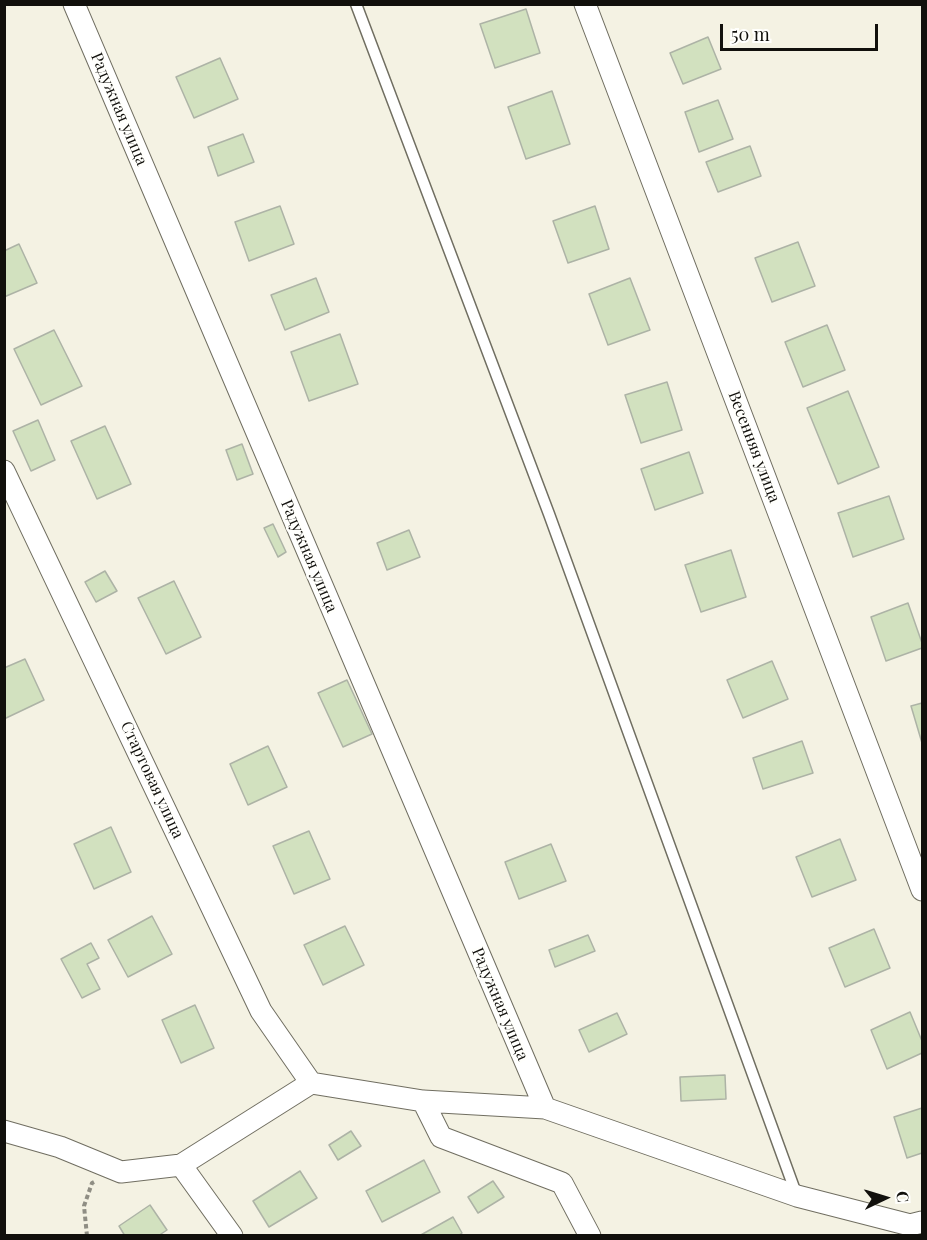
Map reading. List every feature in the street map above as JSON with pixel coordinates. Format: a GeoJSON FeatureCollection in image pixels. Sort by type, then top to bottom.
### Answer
{"type":"FeatureCollection","features":[{"type":"Feature","properties":{"kind":"street","name":"Радужная улица"},"geometry":{"type":"LineString","coordinates":[[74,4],[545,1108]]}},
{"type":"Feature","properties":{"kind":"street","name":"Весенняя улица"},"geometry":{"type":"LineString","coordinates":[[585,4],[922,890]]}},
{"type":"Feature","properties":{"kind":"street","name":"Стартовая улица"},"geometry":{"type":"LineString","coordinates":[[4,471],[261,1011],[311,1083]]}},
{"type":"Feature","properties":{"kind":"street"},"geometry":{"type":"LineString","coordinates":[[4,1131],[60,1147],[121,1172],[181,1165],[311,1083],[423,1101],[545,1108],[797,1196],[913,1227]]}},
{"type":"Feature","properties":{"kind":"street"},"geometry":{"type":"LineString","coordinates":[[423,1101],[441,1137],[562,1183],[590,1236]]}},
{"type":"Feature","properties":{"kind":"street"},"geometry":{"type":"LineString","coordinates":[[181,1165],[232,1236]]}},
{"type":"Feature","properties":{"kind":"lane"},"geometry":{"type":"LineString","coordinates":[[356,4],[549,514],[797,1196]]}},
{"type":"Feature","properties":{"kind":"path"},"geometry":{"type":"LineString","coordinates":[[87,1236],[84,1206],[92,1183],[121,1172]]}},
{"type":"Feature","properties":{"kind":"building"},"geometry":{"type":"Polygon","coordinates":[[[526,9],[540,53],[495,68],[480,24],[526,9]]]}},
{"type":"Feature","properties":{"kind":"building"},"geometry":{"type":"Polygon","coordinates":[[[708,37],[721,69],[683,84],[670,53],[708,37]]]}},
{"type":"Feature","properties":{"kind":"building"},"geometry":{"type":"Polygon","coordinates":[[[220,58],[238,99],[194,118],[176,77],[220,58]]]}},
{"type":"Feature","properties":{"kind":"building"},"geometry":{"type":"Polygon","coordinates":[[[552,91],[570,144],[526,159],[508,107],[552,91]]]}},
{"type":"Feature","properties":{"kind":"building"},"geometry":{"type":"Polygon","coordinates":[[[718,100],[733,139],[699,152],[685,112],[718,100]]]}},
{"type":"Feature","properties":{"kind":"building"},"geometry":{"type":"Polygon","coordinates":[[[243,134],[254,162],[218,176],[208,147],[243,134]]]}},
{"type":"Feature","properties":{"kind":"building"},"geometry":{"type":"Polygon","coordinates":[[[750,146],[761,176],[718,192],[706,162],[750,146]]]}},
{"type":"Feature","properties":{"kind":"building"},"geometry":{"type":"Polygon","coordinates":[[[280,206],[294,244],[249,261],[235,222],[280,206]]]}},
{"type":"Feature","properties":{"kind":"building"},"geometry":{"type":"Polygon","coordinates":[[[595,206],[609,249],[568,263],[553,221],[595,206]]]}},
{"type":"Feature","properties":{"kind":"building"},"geometry":{"type":"Polygon","coordinates":[[[798,242],[815,286],[772,302],[755,258],[798,242]]]}},
{"type":"Feature","properties":{"kind":"building"},"geometry":{"type":"Polygon","coordinates":[[[19,244],[37,283],[4,297],[4,251],[19,244]]]}},
{"type":"Feature","properties":{"kind":"building"},"geometry":{"type":"Polygon","coordinates":[[[316,278],[329,312],[285,330],[271,295],[316,278]]]}},
{"type":"Feature","properties":{"kind":"building"},"geometry":{"type":"Polygon","coordinates":[[[630,278],[650,330],[608,345],[589,294],[630,278]]]}},
{"type":"Feature","properties":{"kind":"building"},"geometry":{"type":"Polygon","coordinates":[[[827,325],[845,370],[803,387],[785,342],[827,325]]]}},
{"type":"Feature","properties":{"kind":"building"},"geometry":{"type":"Polygon","coordinates":[[[54,330],[82,386],[41,405],[14,349],[54,330]]]}},
{"type":"Feature","properties":{"kind":"building"},"geometry":{"type":"Polygon","coordinates":[[[340,334],[358,384],[309,401],[291,352],[340,334]]]}},
{"type":"Feature","properties":{"kind":"building"},"geometry":{"type":"Polygon","coordinates":[[[667,382],[682,430],[641,443],[625,395],[667,382]]]}},
{"type":"Feature","properties":{"kind":"building"},"geometry":{"type":"Polygon","coordinates":[[[848,391],[879,467],[838,484],[807,408],[848,391]]]}},
{"type":"Feature","properties":{"kind":"building"},"geometry":{"type":"Polygon","coordinates":[[[38,420],[55,460],[31,471],[13,431],[38,420]]]}},
{"type":"Feature","properties":{"kind":"building"},"geometry":{"type":"Polygon","coordinates":[[[105,426],[131,484],[97,499],[71,441],[105,426]]]}},
{"type":"Feature","properties":{"kind":"building"},"geometry":{"type":"Polygon","coordinates":[[[242,444],[253,474],[237,480],[226,450],[242,444]]]}},
{"type":"Feature","properties":{"kind":"building"},"geometry":{"type":"Polygon","coordinates":[[[689,452],[703,493],[655,510],[641,469],[689,452]]]}},
{"type":"Feature","properties":{"kind":"building"},"geometry":{"type":"Polygon","coordinates":[[[889,496],[904,539],[853,557],[838,513],[889,496]]]}},
{"type":"Feature","properties":{"kind":"building"},"geometry":{"type":"Polygon","coordinates":[[[273,524],[286,552],[278,557],[264,528],[273,524]]]}},
{"type":"Feature","properties":{"kind":"building"},"geometry":{"type":"Polygon","coordinates":[[[409,530],[420,557],[387,570],[377,543],[409,530]]]}},
{"type":"Feature","properties":{"kind":"building"},"geometry":{"type":"Polygon","coordinates":[[[731,550],[746,597],[701,612],[685,565],[731,550]]]}},
{"type":"Feature","properties":{"kind":"building"},"geometry":{"type":"Polygon","coordinates":[[[105,571],[117,591],[96,602],[85,582],[105,571]]]}},
{"type":"Feature","properties":{"kind":"building"},"geometry":{"type":"Polygon","coordinates":[[[174,581],[201,637],[166,654],[138,598],[174,581]]]}},
{"type":"Feature","properties":{"kind":"building"},"geometry":{"type":"Polygon","coordinates":[[[908,603],[922,648],[886,661],[871,617],[908,603]]]}},
{"type":"Feature","properties":{"kind":"building"},"geometry":{"type":"Polygon","coordinates":[[[25,659],[44,700],[4,719],[4,668],[25,659]]]}},
{"type":"Feature","properties":{"kind":"building"},"geometry":{"type":"Polygon","coordinates":[[[772,661],[788,699],[743,718],[727,680],[772,661]]]}},
{"type":"Feature","properties":{"kind":"building"},"geometry":{"type":"Polygon","coordinates":[[[347,680],[372,734],[343,747],[318,693],[347,680]]]}},
{"type":"Feature","properties":{"kind":"building"},"geometry":{"type":"Polygon","coordinates":[[[922,703],[922,743],[911,706],[922,703]]]}},
{"type":"Feature","properties":{"kind":"building"},"geometry":{"type":"Polygon","coordinates":[[[802,741],[813,773],[763,789],[753,758],[802,741]]]}},
{"type":"Feature","properties":{"kind":"building"},"geometry":{"type":"Polygon","coordinates":[[[268,746],[287,787],[248,805],[230,764],[268,746]]]}},
{"type":"Feature","properties":{"kind":"building"},"geometry":{"type":"Polygon","coordinates":[[[111,827],[131,872],[94,889],[74,844],[111,827]]]}},
{"type":"Feature","properties":{"kind":"building"},"geometry":{"type":"Polygon","coordinates":[[[309,831],[330,879],[294,894],[273,846],[309,831]]]}},
{"type":"Feature","properties":{"kind":"building"},"geometry":{"type":"Polygon","coordinates":[[[840,839],[856,880],[812,897],[796,857],[840,839]]]}},
{"type":"Feature","properties":{"kind":"building"},"geometry":{"type":"Polygon","coordinates":[[[551,844],[566,881],[519,899],[505,862],[551,844]]]}},
{"type":"Feature","properties":{"kind":"building"},"geometry":{"type":"Polygon","coordinates":[[[152,916],[172,954],[128,977],[108,940],[152,916]]]}},
{"type":"Feature","properties":{"kind":"building"},"geometry":{"type":"Polygon","coordinates":[[[345,926],[364,965],[323,985],[304,945],[345,926]]]}},
{"type":"Feature","properties":{"kind":"building"},"geometry":{"type":"Polygon","coordinates":[[[874,929],[890,968],[845,987],[829,948],[874,929]]]}},
{"type":"Feature","properties":{"kind":"building"},"geometry":{"type":"Polygon","coordinates":[[[588,935],[595,951],[555,967],[549,950],[588,935]]]}},
{"type":"Feature","properties":{"kind":"building"},"geometry":{"type":"Polygon","coordinates":[[[91,943],[99,958],[87,964],[100,989],[82,998],[61,959],[91,943]]]}},
{"type":"Feature","properties":{"kind":"building"},"geometry":{"type":"Polygon","coordinates":[[[195,1005],[214,1048],[181,1063],[162,1020],[195,1005]]]}},
{"type":"Feature","properties":{"kind":"building"},"geometry":{"type":"Polygon","coordinates":[[[910,1012],[922,1041],[922,1053],[887,1069],[871,1030],[910,1012]]]}},
{"type":"Feature","properties":{"kind":"building"},"geometry":{"type":"Polygon","coordinates":[[[617,1013],[627,1034],[589,1052],[579,1030],[617,1013]]]}},
{"type":"Feature","properties":{"kind":"building"},"geometry":{"type":"Polygon","coordinates":[[[725,1075],[726,1099],[681,1101],[680,1077],[725,1075]]]}},
{"type":"Feature","properties":{"kind":"building"},"geometry":{"type":"Polygon","coordinates":[[[922,1108],[922,1153],[907,1158],[894,1117],[922,1108]]]}},
{"type":"Feature","properties":{"kind":"building"},"geometry":{"type":"Polygon","coordinates":[[[351,1131],[361,1146],[338,1160],[329,1145],[351,1131]]]}},
{"type":"Feature","properties":{"kind":"building"},"geometry":{"type":"Polygon","coordinates":[[[424,1160],[440,1192],[382,1222],[366,1191],[424,1160]]]}},
{"type":"Feature","properties":{"kind":"building"},"geometry":{"type":"Polygon","coordinates":[[[300,1171],[317,1198],[269,1227],[253,1201],[300,1171]]]}},
{"type":"Feature","properties":{"kind":"building"},"geometry":{"type":"Polygon","coordinates":[[[493,1181],[504,1197],[478,1213],[468,1197],[493,1181]]]}},
{"type":"Feature","properties":{"kind":"building"},"geometry":{"type":"Polygon","coordinates":[[[150,1205],[167,1230],[158,1236],[125,1236],[119,1226],[150,1205]]]}},
{"type":"Feature","properties":{"kind":"building"},"geometry":{"type":"Polygon","coordinates":[[[453,1217],[462,1233],[458,1236],[419,1236],[453,1217]]]}}]}
